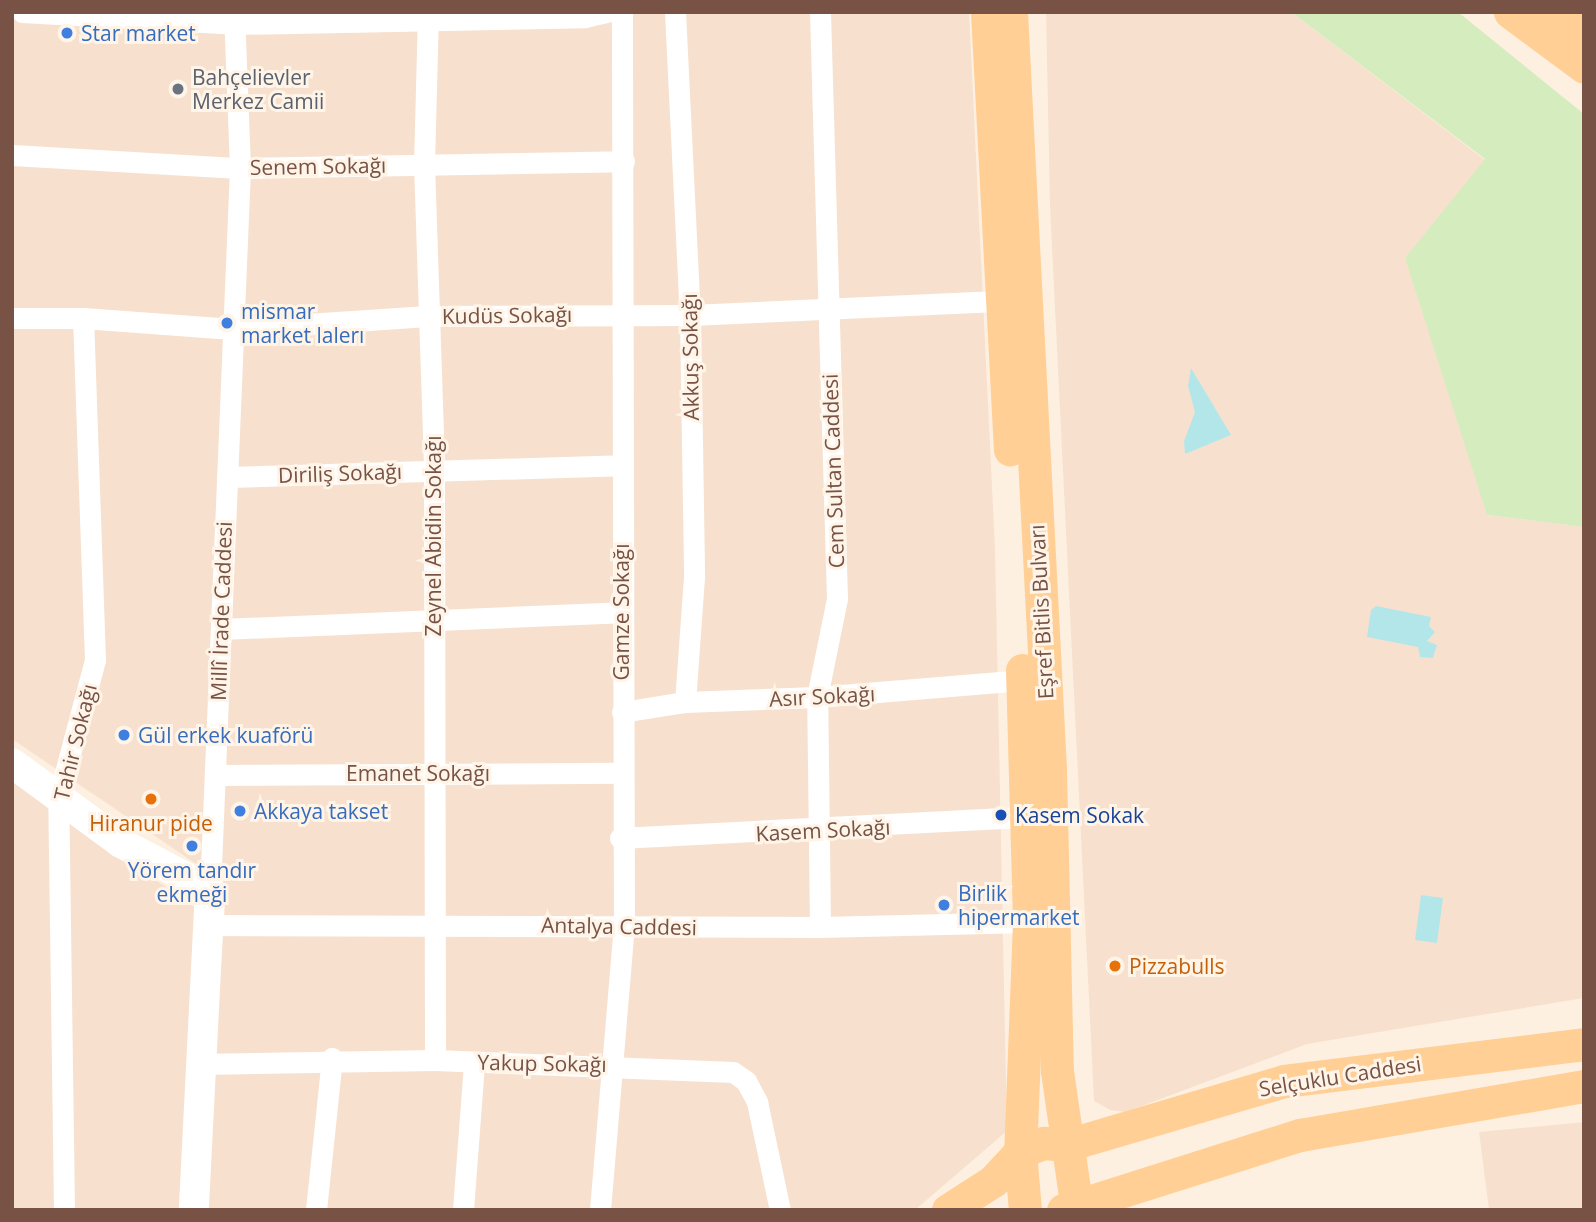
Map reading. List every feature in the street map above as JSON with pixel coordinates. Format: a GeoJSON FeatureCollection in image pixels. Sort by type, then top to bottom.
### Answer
{"type":"FeatureCollection","features":[{"type":"Feature","properties":{"kind":"main road","name":"Eşref Bitlis Bulvarı"},"geometry":{"type":"LineString","coordinates":[[988,12],[1022,680],[1029,922],[1020,1152],[1023,1210]]}},
{"type":"Feature","properties":{"kind":"main road","name":"Eşref Bitlis Bulvarı"},"geometry":{"type":"LineString","coordinates":[[1011,12],[1049,769],[1059,1093],[1072,1207]]}},
{"type":"Feature","properties":{"kind":"main road"},"geometry":{"type":"LineString","coordinates":[[1510,12],[1584,68]]}},
{"type":"Feature","properties":{"kind":"main road"},"geometry":{"type":"LineString","coordinates":[[1555,12],[1584,34]]}},
{"type":"Feature","properties":{"kind":"main road","name":"Selçuklu Caddesi"},"geometry":{"type":"LineString","coordinates":[[1020,1152],[1044,1143],[1067,1145],[1284,1081],[1584,1044]]}},
{"type":"Feature","properties":{"kind":"main road"},"geometry":{"type":"LineString","coordinates":[[1072,1207],[1300,1135],[1584,1086]]}},
{"type":"Feature","properties":{"kind":"main road"},"geometry":{"type":"LineString","coordinates":[[1059,1093],[1104,1122],[1131,1125]]}},
{"type":"Feature","properties":{"kind":"main road"},"geometry":{"type":"LineString","coordinates":[[948,1210],[993,1181],[1020,1152]]}},
{"type":"Feature","properties":{"kind":"street"},"geometry":{"type":"LineString","coordinates":[[22,12],[234,18],[428,15],[585,17],[607,12]]}},
{"type":"Feature","properties":{"kind":"street","name":"Gamze Sokağı"},"geometry":{"type":"LineString","coordinates":[[600,1210],[615,1064],[624,927],[620,838],[620,313],[624,162],[622,12]]}},
{"type":"Feature","properties":{"kind":"street","name":"Akkuş Sokağı"},"geometry":{"type":"LineString","coordinates":[[675,12],[690,315],[694,577],[685,702]]}},
{"type":"Feature","properties":{"kind":"street","name":"Cem Sultan Caddesi"},"geometry":{"type":"LineString","coordinates":[[820,12],[837,599],[817,697],[820,928]]}},
{"type":"Feature","properties":{"kind":"street","name":"Zeynel Abidin Sokağı"},"geometry":{"type":"LineString","coordinates":[[428,15],[424,163],[434,470],[438,924],[435,1060]]}},
{"type":"Feature","properties":{"kind":"street","name":"Millî İrade Caddesi"},"geometry":{"type":"LineString","coordinates":[[194,1210],[240,168],[234,18]]}},
{"type":"Feature","properties":{"kind":"street","name":"Senem Sokağı"},"geometry":{"type":"LineString","coordinates":[[12,155],[240,168],[424,163],[624,162]]}},
{"type":"Feature","properties":{"kind":"street","name":"Kudüs Sokağı"},"geometry":{"type":"LineString","coordinates":[[12,318],[83,318],[233,329],[428,316],[620,313],[690,315],[1003,302]]}},
{"type":"Feature","properties":{"kind":"street","name":"Tahir Sokağı"},"geometry":{"type":"LineString","coordinates":[[64,1210],[58,799],[95,660],[83,318]]}},
{"type":"Feature","properties":{"kind":"street","name":"Diriliş Sokağı"},"geometry":{"type":"LineString","coordinates":[[227,477],[621,465]]}},
{"type":"Feature","properties":{"kind":"street"},"geometry":{"type":"LineString","coordinates":[[220,629],[621,612]]}},
{"type":"Feature","properties":{"kind":"street","name":"Asır Sokağı"},"geometry":{"type":"LineString","coordinates":[[622,712],[685,702],[817,697],[1022,680]]}},
{"type":"Feature","properties":{"kind":"street"},"geometry":{"type":"LineString","coordinates":[[12,763],[121,843],[210,890]]}},
{"type":"Feature","properties":{"kind":"street","name":"Emanet Sokağı"},"geometry":{"type":"LineString","coordinates":[[215,775],[621,773]]}},
{"type":"Feature","properties":{"kind":"street","name":"Kasem Sokağı"},"geometry":{"type":"LineString","coordinates":[[620,838],[820,831],[1026,817]]}},
{"type":"Feature","properties":{"kind":"street","name":"Antalya Caddesi"},"geometry":{"type":"LineString","coordinates":[[208,925],[438,924],[820,928],[1029,922]]}},
{"type":"Feature","properties":{"kind":"street"},"geometry":{"type":"LineString","coordinates":[[316,1210],[332,1058]]}},
{"type":"Feature","properties":{"kind":"street","name":"Yakup Sokağı"},"geometry":{"type":"LineString","coordinates":[[201,1064],[332,1058],[435,1060],[615,1064],[740,1075],[757,1102],[780,1210]]}},
{"type":"Feature","properties":{"kind":"street"},"geometry":{"type":"LineString","coordinates":[[463,1210],[474,1062]]}},
{"type":"Feature","properties":{"kind":"shaded area"},"geometry":{"type":"Polygon","coordinates":[[[12,12],[969,12],[995,548],[1007,1131],[915,1210],[205,1210],[225,906],[205,870],[12,739],[12,12]]]}},
{"type":"Feature","properties":{"kind":"shaded area"},"geometry":{"type":"Polygon","coordinates":[[[1046,12],[1291,12],[1485,160],[1487,515],[1584,527],[1584,998],[1307,1044],[1126,1112],[1110,1110],[1094,1101],[1050,207],[1046,12]]]}},
{"type":"Feature","properties":{"kind":"shaded area"},"geometry":{"type":"Polygon","coordinates":[[[12,780],[199,910],[182,1210],[12,1210],[12,780]]]}},
{"type":"Feature","properties":{"kind":"shaded area"},"geometry":{"type":"Polygon","coordinates":[[[1584,1122],[1584,1210],[1489,1210],[1479,1132],[1584,1122]]]}},
{"type":"Feature","properties":{"kind":"green space"},"geometry":{"type":"Polygon","coordinates":[[[1291,12],[1458,12],[1584,114],[1584,527],[1487,515],[1405,258],[1485,159],[1291,12]]]}},
{"type":"Feature","properties":{"kind":"water"},"geometry":{"type":"Polygon","coordinates":[[[1191,368],[1231,435],[1185,454],[1184,441],[1195,412],[1188,386],[1191,368]]]}},
{"type":"Feature","properties":{"kind":"water"},"geometry":{"type":"Polygon","coordinates":[[[1376,606],[1431,617],[1429,626],[1435,632],[1427,641],[1437,645],[1433,658],[1420,657],[1418,647],[1367,637],[1371,610],[1376,606]]]}},
{"type":"Feature","properties":{"kind":"water"},"geometry":{"type":"Polygon","coordinates":[[[1421,895],[1443,898],[1437,943],[1415,940],[1421,895]]]}},
{"type":"Feature","properties":{"kind":"place","name":"Star market"},"geometry":{"type":"Point","coordinates":[67,33]}},
{"type":"Feature","properties":{"kind":"place","name":"Bahçelievler Merkez Camii"},"geometry":{"type":"Point","coordinates":[178,89]}},
{"type":"Feature","properties":{"kind":"place","name":"mismar market lalerı"},"geometry":{"type":"Point","coordinates":[227,323]}},
{"type":"Feature","properties":{"kind":"place","name":"Gül erkek kuaförü"},"geometry":{"type":"Point","coordinates":[124,735]}},
{"type":"Feature","properties":{"kind":"place","name":"Hiranur pide"},"geometry":{"type":"Point","coordinates":[151,799]}},
{"type":"Feature","properties":{"kind":"place","name":"Akkaya takset"},"geometry":{"type":"Point","coordinates":[240,811]}},
{"type":"Feature","properties":{"kind":"place","name":"Kasem Sokak"},"geometry":{"type":"Point","coordinates":[1001,815]}},
{"type":"Feature","properties":{"kind":"place","name":"Yörem tandır ekmeği"},"geometry":{"type":"Point","coordinates":[192,846]}},
{"type":"Feature","properties":{"kind":"place","name":"Birlik hipermarket"},"geometry":{"type":"Point","coordinates":[944,905]}},
{"type":"Feature","properties":{"kind":"place","name":"Pizzabulls"},"geometry":{"type":"Point","coordinates":[1115,966]}}]}
